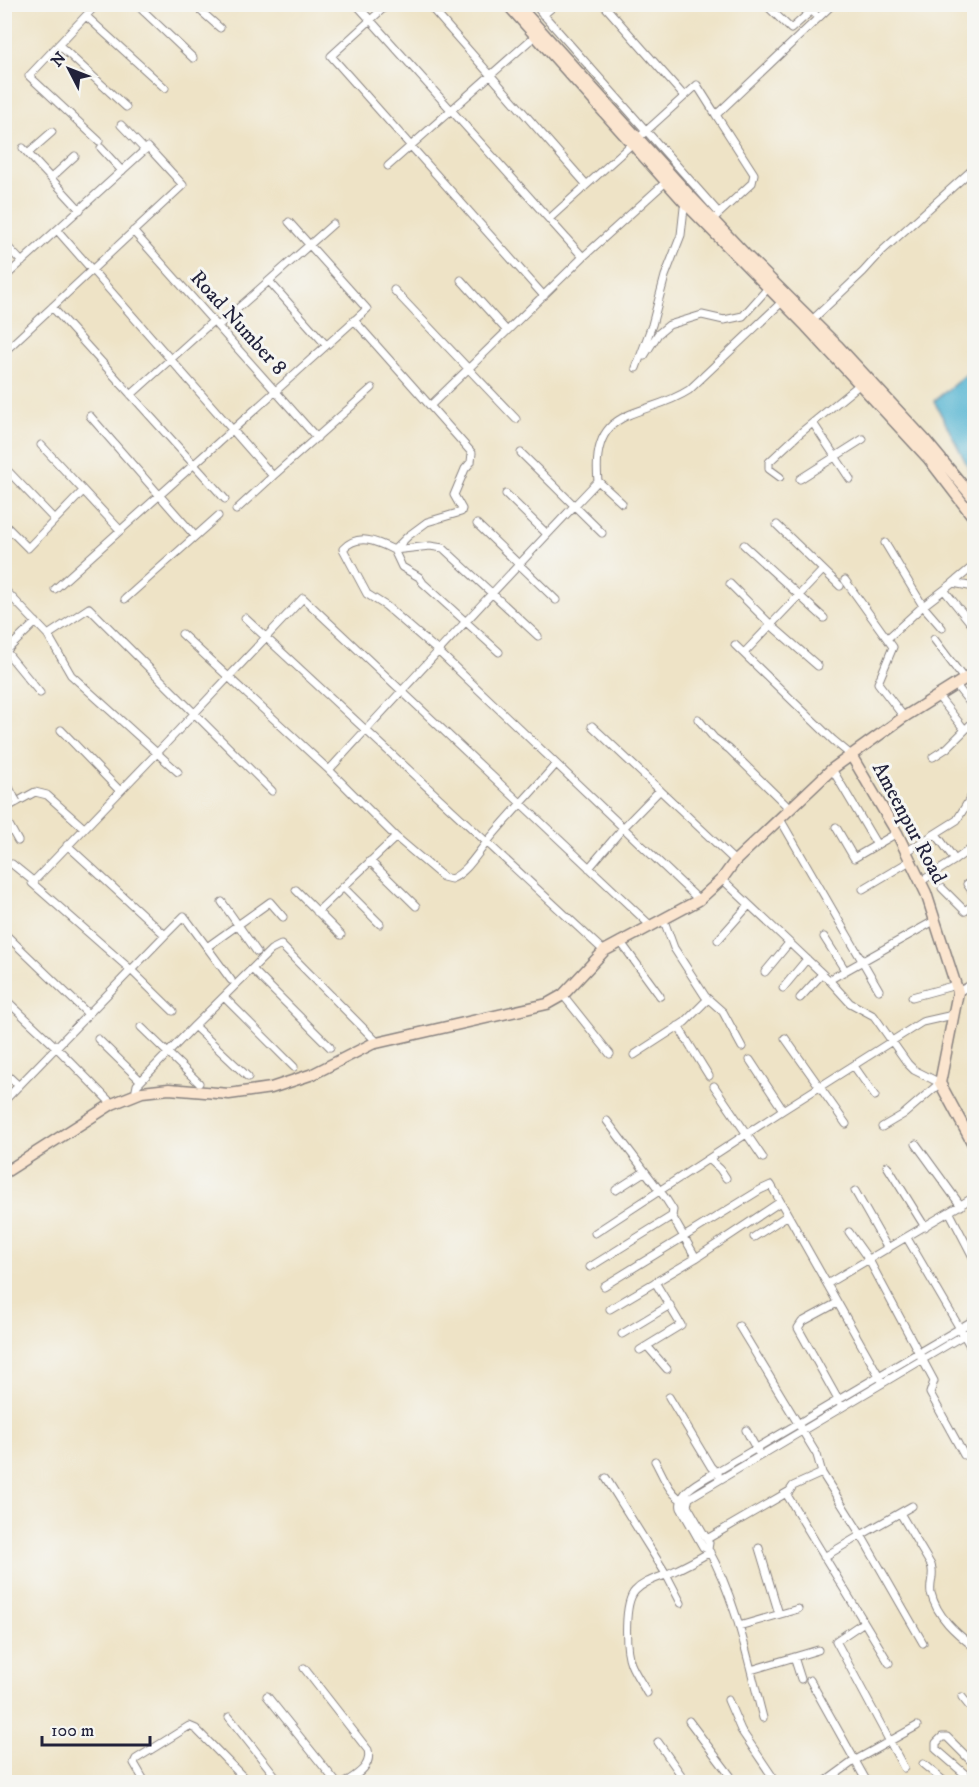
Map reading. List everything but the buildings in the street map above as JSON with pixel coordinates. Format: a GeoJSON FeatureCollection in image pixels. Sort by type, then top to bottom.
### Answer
{"type":"FeatureCollection","features":[{"type":"Feature","properties":{"kind":"street"},"geometry":{"type":"LineString","coordinates":[[97,4],[29,76],[100,145],[122,171]]}},
{"type":"Feature","properties":{"kind":"street"},"geometry":{"type":"LineString","coordinates":[[136,4],[193,58]]}},
{"type":"Feature","properties":{"kind":"street"},"geometry":{"type":"LineString","coordinates":[[193,4],[220,28]]}},
{"type":"Feature","properties":{"kind":"street"},"geometry":{"type":"LineString","coordinates":[[356,4],[584,257]]}},
{"type":"Feature","properties":{"kind":"street"},"geometry":{"type":"LineString","coordinates":[[388,4],[331,56],[544,296]]}},
{"type":"Feature","properties":{"kind":"street"},"geometry":{"type":"LineString","coordinates":[[428,4],[586,184]]}},
{"type":"Feature","properties":{"kind":"street"},"geometry":{"type":"LineString","coordinates":[[507,4],[538,33],[716,217],[785,299],[925,440],[975,499]]}},
{"type":"Feature","properties":{"kind":"street"},"geometry":{"type":"LineString","coordinates":[[517,4],[538,33]]}},
{"type":"Feature","properties":{"kind":"street"},"geometry":{"type":"LineString","coordinates":[[534,4],[639,137],[669,179],[768,288],[785,299]]}},
{"type":"Feature","properties":{"kind":"street"},"geometry":{"type":"LineString","coordinates":[[543,15],[556,4]]}},
{"type":"Feature","properties":{"kind":"street"},"geometry":{"type":"LineString","coordinates":[[603,4],[684,96]]}},
{"type":"Feature","properties":{"kind":"street"},"geometry":{"type":"LineString","coordinates":[[765,4],[791,29],[819,4]]}},
{"type":"Feature","properties":{"kind":"street"},"geometry":{"type":"LineString","coordinates":[[806,4],[819,18]]}},
{"type":"Feature","properties":{"kind":"street"},"geometry":{"type":"LineString","coordinates":[[716,115],[833,4]]}},
{"type":"Feature","properties":{"kind":"street"},"geometry":{"type":"LineString","coordinates":[[86,16],[165,88]]}},
{"type":"Feature","properties":{"kind":"street"},"geometry":{"type":"LineString","coordinates":[[388,166],[538,33]]}},
{"type":"Feature","properties":{"kind":"street"},"geometry":{"type":"LineString","coordinates":[[59,45],[126,107]]}},
{"type":"Feature","properties":{"kind":"street"},"geometry":{"type":"LineString","coordinates":[[549,219],[697,85],[754,174],[752,183],[716,217]]}},
{"type":"Feature","properties":{"kind":"street"},"geometry":{"type":"LineString","coordinates":[[4,352],[183,184],[121,125]]}},
{"type":"Feature","properties":{"kind":"street"},"geometry":{"type":"LineString","coordinates":[[52,132],[25,150],[80,210]]}},
{"type":"Feature","properties":{"kind":"street"},"geometry":{"type":"LineString","coordinates":[[4,278],[146,149]]}},
{"type":"Feature","properties":{"kind":"street"},"geometry":{"type":"LineString","coordinates":[[51,178],[75,156]]}},
{"type":"Feature","properties":{"kind":"street"},"geometry":{"type":"LineString","coordinates":[[809,323],[882,251],[975,168]]}},
{"type":"Feature","properties":{"kind":"street"},"geometry":{"type":"LineString","coordinates":[[431,405],[584,257],[669,179]]}},
{"type":"Feature","properties":{"kind":"street"},"geometry":{"type":"LineString","coordinates":[[689,201],[716,217]]}},
{"type":"Feature","properties":{"kind":"street"},"geometry":{"type":"LineString","coordinates":[[689,201],[684,208],[681,235],[665,276],[652,325],[636,368],[658,334],[669,325],[702,315],[724,320],[743,316],[768,288]]}},
{"type":"Feature","properties":{"kind":"street"},"geometry":{"type":"LineString","coordinates":[[55,589],[367,309],[289,222]]}},
{"type":"Feature","properties":{"kind":"street"},"geometry":{"type":"LineString","coordinates":[[131,395],[170,360],[269,281],[333,224]]}},
{"type":"Feature","properties":{"kind":"street"},"geometry":{"type":"LineString","coordinates":[[57,231],[273,476]]}},
{"type":"Feature","properties":{"kind":"street","name":"Road Number 8"},"geometry":{"type":"LineString","coordinates":[[133,231],[317,438]]}},
{"type":"Feature","properties":{"kind":"street"},"geometry":{"type":"LineString","coordinates":[[4,243],[22,262]]}},
{"type":"Feature","properties":{"kind":"street"},"geometry":{"type":"LineString","coordinates":[[461,280],[507,331]]}},
{"type":"Feature","properties":{"kind":"street"},"geometry":{"type":"LineString","coordinates":[[269,281],[326,345]]}},
{"type":"Feature","properties":{"kind":"street"},"geometry":{"type":"LineString","coordinates":[[394,290],[516,419]]}},
{"type":"Feature","properties":{"kind":"street"},"geometry":{"type":"LineString","coordinates":[[329,770],[598,481],[599,450],[608,430],[635,411],[670,400],[689,390],[785,299]]}},
{"type":"Feature","properties":{"kind":"street"},"geometry":{"type":"LineString","coordinates":[[52,307],[225,499]]}},
{"type":"Feature","properties":{"kind":"street"},"geometry":{"type":"LineString","coordinates":[[354,320],[472,453],[471,462],[465,469],[454,495],[462,510],[453,516],[427,522],[394,550]]}},
{"type":"Feature","properties":{"kind":"street"},"geometry":{"type":"LineString","coordinates":[[809,323],[859,385],[928,458],[975,518]]}},
{"type":"Feature","properties":{"kind":"street"},"geometry":{"type":"LineString","coordinates":[[780,477],[769,469],[769,462],[859,385]]}},
{"type":"Feature","properties":{"kind":"street"},"geometry":{"type":"LineString","coordinates":[[237,510],[372,388]]}},
{"type":"Feature","properties":{"kind":"street"},"geometry":{"type":"LineString","coordinates":[[90,416],[195,536]]}},
{"type":"Feature","properties":{"kind":"street"},"geometry":{"type":"LineString","coordinates":[[813,423],[850,479]]}},
{"type":"Feature","properties":{"kind":"street"},"geometry":{"type":"LineString","coordinates":[[800,479],[863,439]]}},
{"type":"Feature","properties":{"kind":"street"},"geometry":{"type":"LineString","coordinates":[[42,445],[120,530]]}},
{"type":"Feature","properties":{"kind":"street"},"geometry":{"type":"LineString","coordinates":[[521,453],[602,533]]}},
{"type":"Feature","properties":{"kind":"street"},"geometry":{"type":"LineString","coordinates":[[9,472],[55,520]]}},
{"type":"Feature","properties":{"kind":"street"},"geometry":{"type":"LineString","coordinates":[[598,481],[622,503]]}},
{"type":"Feature","properties":{"kind":"street"},"geometry":{"type":"LineString","coordinates":[[4,524],[28,548],[83,491]]}},
{"type":"Feature","properties":{"kind":"street"},"geometry":{"type":"LineString","coordinates":[[506,494],[547,534]]}},
{"type":"Feature","properties":{"kind":"street"},"geometry":{"type":"LineString","coordinates":[[125,599],[218,516]]}},
{"type":"Feature","properties":{"kind":"street"},"geometry":{"type":"LineString","coordinates":[[477,524],[556,600]]}},
{"type":"Feature","properties":{"kind":"street"},"geometry":{"type":"LineString","coordinates":[[777,525],[823,570],[842,583],[888,638],[893,647],[878,683],[904,717]]}},
{"type":"Feature","properties":{"kind":"street"},"geometry":{"type":"LineString","coordinates":[[537,636],[443,548],[430,546],[394,550],[366,538],[351,542],[343,549],[367,594],[386,606],[438,651],[699,900]]}},
{"type":"Feature","properties":{"kind":"street"},"geometry":{"type":"LineString","coordinates":[[885,543],[923,606],[942,628]]}},
{"type":"Feature","properties":{"kind":"street"},"geometry":{"type":"LineString","coordinates":[[744,545],[824,618]]}},
{"type":"Feature","properties":{"kind":"street"},"geometry":{"type":"LineString","coordinates":[[394,550],[402,567],[419,576],[423,583],[499,652]]}},
{"type":"Feature","properties":{"kind":"street"},"geometry":{"type":"LineString","coordinates":[[888,638],[923,606],[971,568]]}},
{"type":"Feature","properties":{"kind":"street"},"geometry":{"type":"LineString","coordinates":[[744,653],[823,570]]}},
{"type":"Feature","properties":{"kind":"street"},"geometry":{"type":"LineString","coordinates":[[730,584],[771,625],[818,666]]}},
{"type":"Feature","properties":{"kind":"street"},"geometry":{"type":"LineString","coordinates":[[952,584],[975,587]]}},
{"type":"Feature","properties":{"kind":"street"},"geometry":{"type":"LineString","coordinates":[[4,588],[48,634],[71,675],[178,772]]}},
{"type":"Feature","properties":{"kind":"street"},"geometry":{"type":"LineString","coordinates":[[944,590],[973,626]]}},
{"type":"Feature","properties":{"kind":"street"},"geometry":{"type":"LineString","coordinates":[[33,881],[303,598],[650,926]]}},
{"type":"Feature","properties":{"kind":"street"},"geometry":{"type":"LineString","coordinates":[[48,634],[89,608],[272,791]]}},
{"type":"Feature","properties":{"kind":"street"},"geometry":{"type":"LineString","coordinates":[[245,618],[604,951]]}},
{"type":"Feature","properties":{"kind":"street"},"geometry":{"type":"LineString","coordinates":[[36,622],[5,650],[40,693]]}},
{"type":"Feature","properties":{"kind":"street"},"geometry":{"type":"LineString","coordinates":[[182,634],[230,676],[263,711],[329,770],[396,837],[443,877],[451,879],[456,877],[475,858],[556,764]]}},
{"type":"Feature","properties":{"kind":"street"},"geometry":{"type":"LineString","coordinates":[[934,639],[965,679],[975,708]]}},
{"type":"Feature","properties":{"kind":"street"},"geometry":{"type":"LineString","coordinates":[[735,645],[851,755]]}},
{"type":"Feature","properties":{"kind":"street"},"geometry":{"type":"LineString","coordinates":[[4,1173],[112,1104],[135,1095],[169,1089],[229,1094],[271,1088],[313,1074],[378,1043],[548,1004],[563,995],[604,951],[699,900],[722,879],[735,861],[831,769],[904,717],[965,679]]}},
{"type":"Feature","properties":{"kind":"street"},"geometry":{"type":"LineString","coordinates":[[937,695],[965,730]]}},
{"type":"Feature","properties":{"kind":"street"},"geometry":{"type":"LineString","coordinates":[[698,719],[714,738],[729,749],[790,809]]}},
{"type":"Feature","properties":{"kind":"street"},"geometry":{"type":"LineString","coordinates":[[933,757],[947,748],[974,722]]}},
{"type":"Feature","properties":{"kind":"street"},"geometry":{"type":"LineString","coordinates":[[592,726],[735,861]]}},
{"type":"Feature","properties":{"kind":"street"},"geometry":{"type":"LineString","coordinates":[[61,730],[120,791]]}},
{"type":"Feature","properties":{"kind":"street","name":"Ameenpur Road"},"geometry":{"type":"LineString","coordinates":[[851,755],[897,833],[926,893],[957,988]]}},
{"type":"Feature","properties":{"kind":"street"},"geometry":{"type":"LineString","coordinates":[[831,769],[877,845]]}},
{"type":"Feature","properties":{"kind":"street"},"geometry":{"type":"LineString","coordinates":[[4,778],[16,799]]}},
{"type":"Feature","properties":{"kind":"street"},"geometry":{"type":"LineString","coordinates":[[589,868],[660,790]]}},
{"type":"Feature","properties":{"kind":"street"},"geometry":{"type":"LineString","coordinates":[[4,809],[35,792],[48,795],[84,828]]}},
{"type":"Feature","properties":{"kind":"street"},"geometry":{"type":"LineString","coordinates":[[863,889],[957,820],[975,792]]}},
{"type":"Feature","properties":{"kind":"street"},"geometry":{"type":"LineString","coordinates":[[4,816],[18,841]]}},
{"type":"Feature","properties":{"kind":"street"},"geometry":{"type":"LineString","coordinates":[[780,819],[879,990]]}},
{"type":"Feature","properties":{"kind":"street"},"geometry":{"type":"LineString","coordinates":[[836,827],[854,858],[897,833]]}},
{"type":"Feature","properties":{"kind":"street"},"geometry":{"type":"LineString","coordinates":[[936,834],[955,860]]}},
{"type":"Feature","properties":{"kind":"street"},"geometry":{"type":"LineString","coordinates":[[317,912],[396,837]]}},
{"type":"Feature","properties":{"kind":"street"},"geometry":{"type":"LineString","coordinates":[[67,845],[165,935]]}},
{"type":"Feature","properties":{"kind":"street"},"geometry":{"type":"LineString","coordinates":[[920,882],[975,846]]}},
{"type":"Feature","properties":{"kind":"street"},"geometry":{"type":"LineString","coordinates":[[370,861],[416,906]]}},
{"type":"Feature","properties":{"kind":"street"},"geometry":{"type":"LineString","coordinates":[[12,864],[173,1011]]}},
{"type":"Feature","properties":{"kind":"street"},"geometry":{"type":"LineString","coordinates":[[722,879],[829,980],[850,1003],[874,1016],[914,1070],[940,1083],[975,1146]]}},
{"type":"Feature","properties":{"kind":"street"},"geometry":{"type":"LineString","coordinates":[[967,884],[975,894]]}},
{"type":"Feature","properties":{"kind":"street"},"geometry":{"type":"LineString","coordinates":[[343,887],[380,924]]}},
{"type":"Feature","properties":{"kind":"street"},"geometry":{"type":"LineString","coordinates":[[942,888],[965,911],[975,904]]}},
{"type":"Feature","properties":{"kind":"street"},"geometry":{"type":"LineString","coordinates":[[296,890],[341,935]]}},
{"type":"Feature","properties":{"kind":"street"},"geometry":{"type":"LineString","coordinates":[[222,902],[257,952]]}},
{"type":"Feature","properties":{"kind":"street"},"geometry":{"type":"LineString","coordinates":[[207,947],[270,902],[282,917]]}},
{"type":"Feature","properties":{"kind":"street"},"geometry":{"type":"LineString","coordinates":[[717,940],[749,905]]}},
{"type":"Feature","properties":{"kind":"street"},"geometry":{"type":"LineString","coordinates":[[4,1101],[184,916],[231,980]]}},
{"type":"Feature","properties":{"kind":"street"},"geometry":{"type":"LineString","coordinates":[[663,918],[674,948],[708,999],[723,1012],[742,1047]]}},
{"type":"Feature","properties":{"kind":"street"},"geometry":{"type":"LineString","coordinates":[[829,980],[934,921]]}},
{"type":"Feature","properties":{"kind":"street"},"geometry":{"type":"LineString","coordinates":[[4,933],[88,1014]]}},
{"type":"Feature","properties":{"kind":"street"},"geometry":{"type":"LineString","coordinates":[[824,937],[845,970]]}},
{"type":"Feature","properties":{"kind":"street"},"geometry":{"type":"LineString","coordinates":[[620,941],[660,996]]}},
{"type":"Feature","properties":{"kind":"street"},"geometry":{"type":"LineString","coordinates":[[765,972],[789,943]]}},
{"type":"Feature","properties":{"kind":"street"},"geometry":{"type":"LineString","coordinates":[[135,1095],[137,1085],[168,1053],[271,950],[281,945],[378,1043]]}},
{"type":"Feature","properties":{"kind":"street"},"geometry":{"type":"LineString","coordinates":[[783,988],[807,959]]}},
{"type":"Feature","properties":{"kind":"street"},"geometry":{"type":"LineString","coordinates":[[252,969],[330,1047]]}},
{"type":"Feature","properties":{"kind":"street"},"geometry":{"type":"LineString","coordinates":[[800,998],[822,974]]}},
{"type":"Feature","properties":{"kind":"street"},"geometry":{"type":"LineString","coordinates":[[912,997],[975,983]]}},
{"type":"Feature","properties":{"kind":"street"},"geometry":{"type":"LineString","coordinates":[[882,1127],[904,1114],[940,1083],[957,988]]}},
{"type":"Feature","properties":{"kind":"street"},"geometry":{"type":"LineString","coordinates":[[563,995],[610,1054]]}},
{"type":"Feature","properties":{"kind":"street"},"geometry":{"type":"LineString","coordinates":[[4,998],[112,1104]]}},
{"type":"Feature","properties":{"kind":"street"},"geometry":{"type":"LineString","coordinates":[[224,998],[294,1067]]}},
{"type":"Feature","properties":{"kind":"street"},"geometry":{"type":"LineString","coordinates":[[634,1055],[678,1026],[708,999]]}},
{"type":"Feature","properties":{"kind":"street"},"geometry":{"type":"LineString","coordinates":[[595,1233],[922,1022],[953,1015]]}},
{"type":"Feature","properties":{"kind":"street"},"geometry":{"type":"LineString","coordinates":[[195,1026],[248,1077]]}},
{"type":"Feature","properties":{"kind":"street"},"geometry":{"type":"LineString","coordinates":[[678,1026],[708,1076]]}},
{"type":"Feature","properties":{"kind":"street"},"geometry":{"type":"LineString","coordinates":[[141,1027],[199,1083]]}},
{"type":"Feature","properties":{"kind":"street"},"geometry":{"type":"LineString","coordinates":[[785,1038],[846,1124]]}},
{"type":"Feature","properties":{"kind":"street"},"geometry":{"type":"LineString","coordinates":[[98,1039],[141,1081]]}},
{"type":"Feature","properties":{"kind":"street"},"geometry":{"type":"LineString","coordinates":[[750,1060],[783,1110]]}},
{"type":"Feature","properties":{"kind":"street"},"geometry":{"type":"LineString","coordinates":[[854,1065],[875,1096]]}},
{"type":"Feature","properties":{"kind":"street"},"geometry":{"type":"LineString","coordinates":[[4,1072],[19,1086]]}},
{"type":"Feature","properties":{"kind":"street"},"geometry":{"type":"LineString","coordinates":[[714,1086],[763,1158]]}},
{"type":"Feature","properties":{"kind":"street"},"geometry":{"type":"LineString","coordinates":[[607,1121],[673,1210],[672,1216],[696,1258]]}},
{"type":"Feature","properties":{"kind":"street"},"geometry":{"type":"LineString","coordinates":[[916,1144],[961,1206]]}},
{"type":"Feature","properties":{"kind":"street"},"geometry":{"type":"LineString","coordinates":[[709,1159],[726,1178]]}},
{"type":"Feature","properties":{"kind":"street"},"geometry":{"type":"LineString","coordinates":[[887,1167],[925,1227]]}},
{"type":"Feature","properties":{"kind":"street"},"geometry":{"type":"LineString","coordinates":[[616,1190],[644,1172]]}},
{"type":"Feature","properties":{"kind":"street"},"geometry":{"type":"LineString","coordinates":[[604,1286],[771,1185],[881,1380]]}},
{"type":"Feature","properties":{"kind":"street"},"geometry":{"type":"LineString","coordinates":[[855,1191],[888,1249]]}},
{"type":"Feature","properties":{"kind":"street"},"geometry":{"type":"LineString","coordinates":[[827,1284],[975,1197]]}},
{"type":"Feature","properties":{"kind":"street"},"geometry":{"type":"LineString","coordinates":[[610,1309],[696,1258],[780,1202]]}},
{"type":"Feature","properties":{"kind":"street"},"geometry":{"type":"LineString","coordinates":[[950,1213],[975,1259]]}},
{"type":"Feature","properties":{"kind":"street"},"geometry":{"type":"LineString","coordinates":[[754,1237],[788,1215]]}},
{"type":"Feature","properties":{"kind":"street"},"geometry":{"type":"LineString","coordinates":[[590,1267],[672,1216]]}},
{"type":"Feature","properties":{"kind":"street"},"geometry":{"type":"LineString","coordinates":[[849,1232],[869,1260],[934,1381],[930,1392],[964,1455]]}},
{"type":"Feature","properties":{"kind":"street"},"geometry":{"type":"LineString","coordinates":[[907,1238],[975,1358]]}},
{"type":"Feature","properties":{"kind":"street"},"geometry":{"type":"LineString","coordinates":[[655,1282],[681,1325],[644,1348],[668,1369]]}},
{"type":"Feature","properties":{"kind":"street"},"geometry":{"type":"LineString","coordinates":[[837,1302],[802,1322],[798,1328],[840,1404]]}},
{"type":"Feature","properties":{"kind":"street"},"geometry":{"type":"LineString","coordinates":[[622,1334],[670,1305]]}},
{"type":"Feature","properties":{"kind":"street"},"geometry":{"type":"LineString","coordinates":[[709,1551],[703,1547],[696,1536],[680,1505],[684,1501],[719,1475],[962,1332],[975,1320]]}},
{"type":"Feature","properties":{"kind":"street"},"geometry":{"type":"LineString","coordinates":[[739,1326],[817,1455],[822,1473],[861,1535],[923,1643]]}},
{"type":"Feature","properties":{"kind":"street"},"geometry":{"type":"LineString","coordinates":[[962,1332],[975,1329]]}},
{"type":"Feature","properties":{"kind":"street"},"geometry":{"type":"LineString","coordinates":[[669,1397],[719,1475]]}},
{"type":"Feature","properties":{"kind":"street"},"geometry":{"type":"LineString","coordinates":[[746,1430],[758,1452]]}},
{"type":"Feature","properties":{"kind":"street"},"geometry":{"type":"LineString","coordinates":[[655,1461],[670,1487],[687,1505],[709,1543],[709,1551],[725,1583],[739,1626],[763,1718]]}},
{"type":"Feature","properties":{"kind":"street"},"geometry":{"type":"LineString","coordinates":[[707,1539],[788,1492],[794,1486],[822,1473]]}},
{"type":"Feature","properties":{"kind":"street"},"geometry":{"type":"LineString","coordinates":[[606,1478],[666,1574],[681,1603]]}},
{"type":"Feature","properties":{"kind":"street"},"geometry":{"type":"LineString","coordinates":[[788,1492],[792,1506],[890,1663]]}},
{"type":"Feature","properties":{"kind":"street"},"geometry":{"type":"LineString","coordinates":[[824,1557],[912,1506]]}},
{"type":"Feature","properties":{"kind":"street"},"geometry":{"type":"LineString","coordinates":[[900,1513],[931,1565],[932,1595],[945,1620],[955,1632],[972,1645],[975,1636]]}},
{"type":"Feature","properties":{"kind":"street"},"geometry":{"type":"LineString","coordinates":[[759,1548],[779,1614]]}},
{"type":"Feature","properties":{"kind":"street"},"geometry":{"type":"LineString","coordinates":[[647,1693],[631,1664],[628,1653],[630,1598],[636,1589],[647,1581],[666,1574],[709,1551]]}},
{"type":"Feature","properties":{"kind":"street"},"geometry":{"type":"LineString","coordinates":[[739,1626],[798,1609]]}},
{"type":"Feature","properties":{"kind":"street"},"geometry":{"type":"LineString","coordinates":[[864,1622],[836,1641],[904,1768]]}},
{"type":"Feature","properties":{"kind":"street"},"geometry":{"type":"LineString","coordinates":[[751,1670],[818,1650]]}},
{"type":"Feature","properties":{"kind":"street"},"geometry":{"type":"LineString","coordinates":[[794,1657],[801,1679]]}},
{"type":"Feature","properties":{"kind":"street"},"geometry":{"type":"LineString","coordinates":[[304,1668],[368,1750],[370,1758],[367,1764],[346,1782]]}},
{"type":"Feature","properties":{"kind":"street"},"geometry":{"type":"LineString","coordinates":[[810,1680],[867,1782]]}},
{"type":"Feature","properties":{"kind":"street"},"geometry":{"type":"LineString","coordinates":[[267,1696],[336,1782]]}},
{"type":"Feature","properties":{"kind":"street"},"geometry":{"type":"LineString","coordinates":[[962,1697],[975,1712]]}},
{"type":"Feature","properties":{"kind":"street"},"geometry":{"type":"LineString","coordinates":[[728,1700],[741,1730],[776,1782]]}},
{"type":"Feature","properties":{"kind":"street"},"geometry":{"type":"LineString","coordinates":[[229,1717],[280,1782]]}},
{"type":"Feature","properties":{"kind":"street"},"geometry":{"type":"LineString","coordinates":[[689,1721],[735,1782]]}},
{"type":"Feature","properties":{"kind":"street"},"geometry":{"type":"LineString","coordinates":[[145,1782],[134,1763],[136,1759],[189,1726],[196,1729],[248,1782]]}},
{"type":"Feature","properties":{"kind":"street"},"geometry":{"type":"LineString","coordinates":[[825,1782],[854,1761],[917,1726]]}},
{"type":"Feature","properties":{"kind":"street"},"geometry":{"type":"LineString","coordinates":[[974,1782],[936,1749],[936,1743],[942,1737],[947,1737],[975,1764]]}},
{"type":"Feature","properties":{"kind":"street"},"geometry":{"type":"LineString","coordinates":[[658,1742],[686,1782]]}},
{"type":"Feature","properties":{"kind":"street"},"geometry":{"type":"LineString","coordinates":[[923,1764],[945,1782]]}},
{"type":"Feature","properties":{"kind":"street"},"geometry":{"type":"LineString","coordinates":[[206,1782],[211,1780],[212,1782]]}},
{"type":"Feature","properties":{"kind":"water"},"geometry":{"type":"Polygon","coordinates":[[[974,368],[974,478],[934,401],[974,368]]]}}]}
